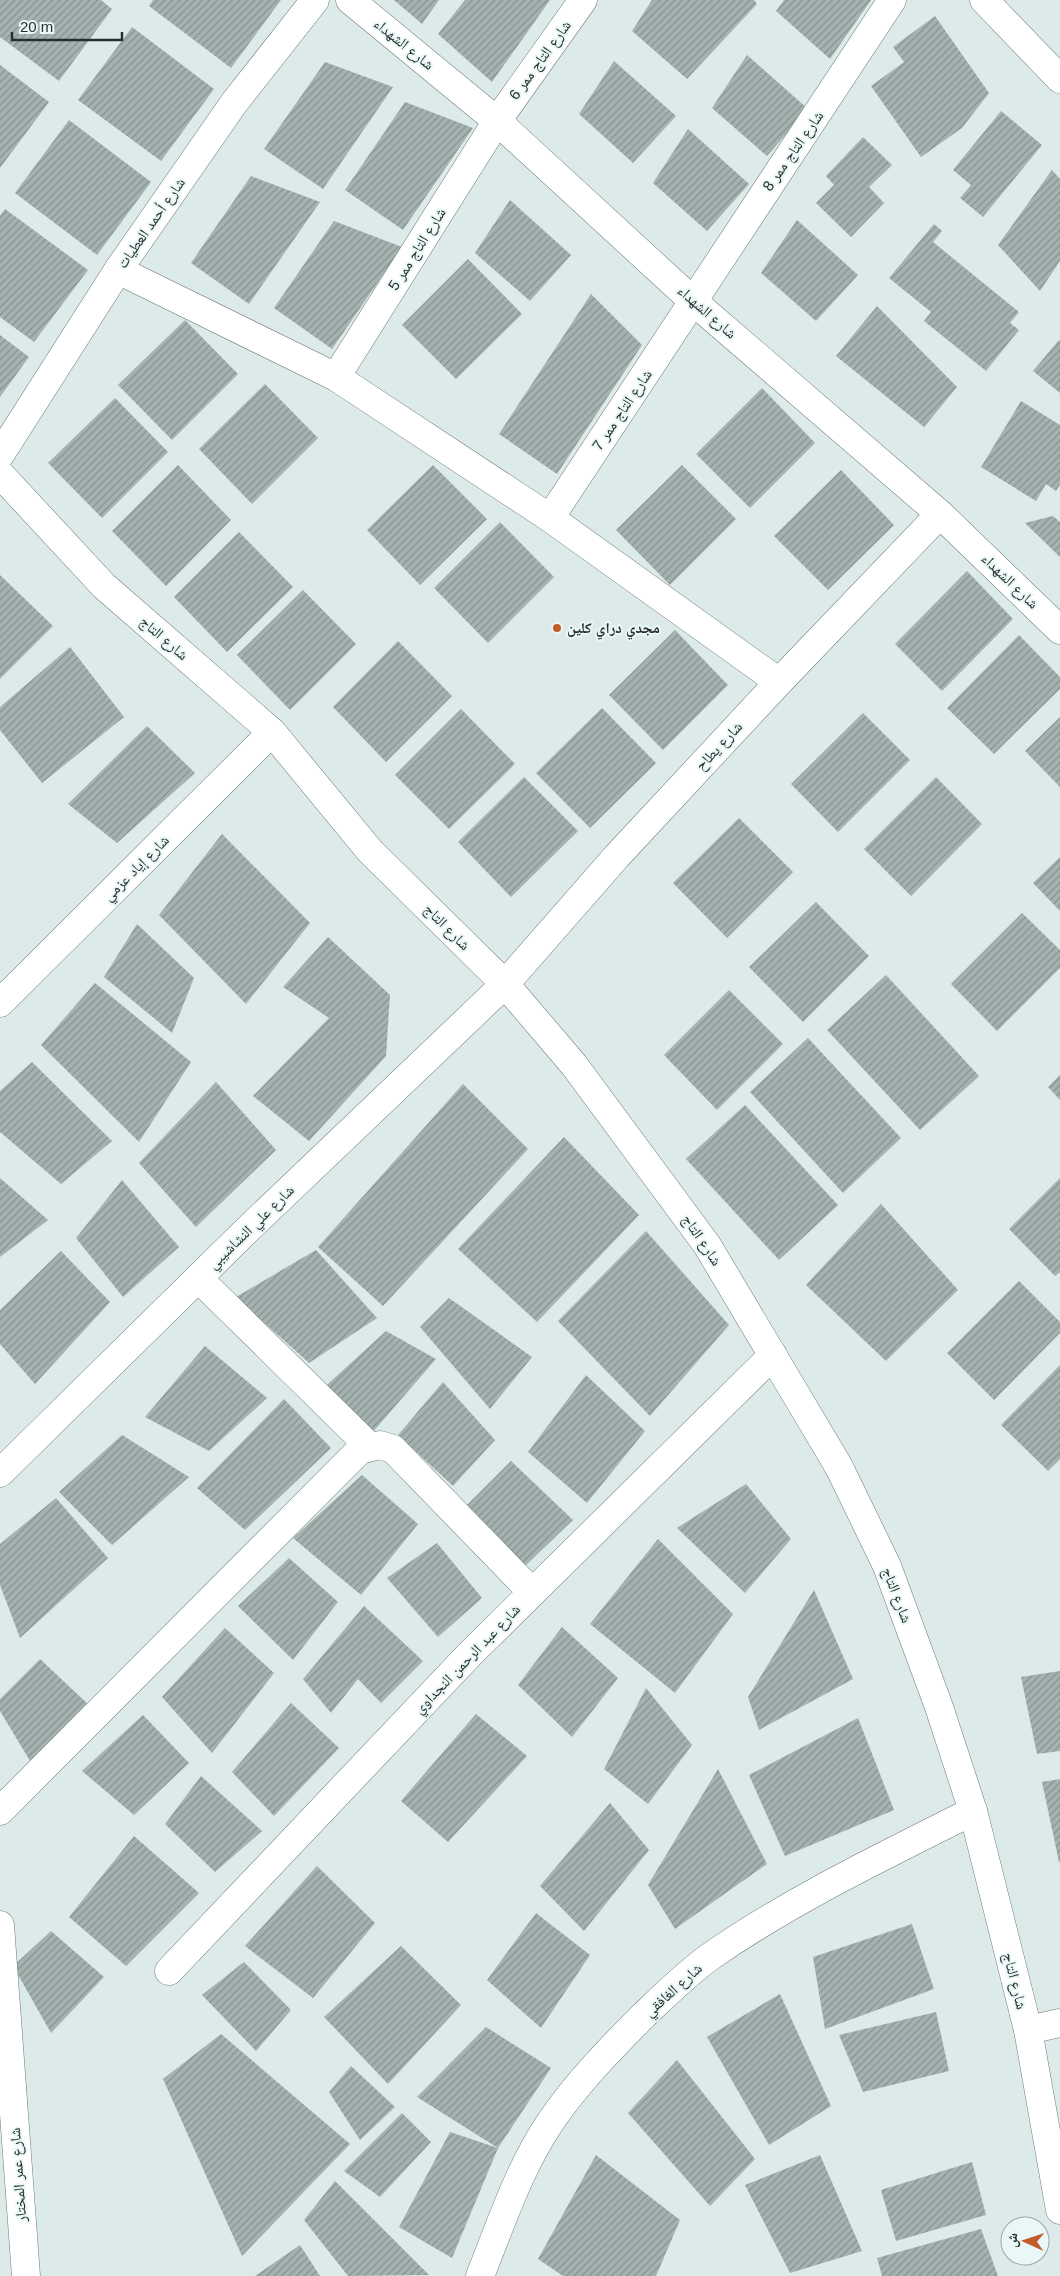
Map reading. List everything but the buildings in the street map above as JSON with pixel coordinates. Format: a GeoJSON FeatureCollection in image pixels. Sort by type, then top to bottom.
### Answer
{"type":"FeatureCollection","features":[{"type":"Feature","properties":{"kind":"street","name":"شارع أحمد العطيات"},"geometry":{"type":"LineString","coordinates":[[0,455],[118,270],[234,103],[315,0]]}},
{"type":"Feature","properties":{"kind":"street","name":"شارع الشهداء"},"geometry":{"type":"LineString","coordinates":[[350,0],[497,120],[694,302],[940,514],[1060,630]]}},
{"type":"Feature","properties":{"kind":"street","name":"شارع التاج ممر 6"},"geometry":{"type":"LineString","coordinates":[[497,120],[583,0]]}},
{"type":"Feature","properties":{"kind":"street","name":"شارع التاج ممر 8"},"geometry":{"type":"LineString","coordinates":[[694,302],[754,206],[822,109],[892,0]]}},
{"type":"Feature","properties":{"kind":"street"},"geometry":{"type":"LineString","coordinates":[[984,0],[1060,79]]}},
{"type":"Feature","properties":{"kind":"street","name":"شارع التاج ممر 5"},"geometry":{"type":"LineString","coordinates":[[336,377],[497,120]]}},
{"type":"Feature","properties":{"kind":"street"},"geometry":{"type":"LineString","coordinates":[[118,270],[336,377],[550,518],[779,682]]}},
{"type":"Feature","properties":{"kind":"street","name":"شارع التاج ممر 7"},"geometry":{"type":"LineString","coordinates":[[550,518],[694,302]]}},
{"type":"Feature","properties":{"kind":"street","name":"شارع التاج"},"geometry":{"type":"LineString","coordinates":[[0,474],[104,586],[272,732],[370,851],[505,984],[574,1065],[701,1237],[839,1467],[886,1566],[939,1707],[973,1811],[1028,2030],[1060,2210]]}},
{"type":"Feature","properties":{"kind":"street","name":"شارع يطاح"},"geometry":{"type":"LineString","coordinates":[[505,984],[617,856],[779,682],[940,514]]}},
{"type":"Feature","properties":{"kind":"street","name":"شارع إياد عزمي"},"geometry":{"type":"LineString","coordinates":[[0,1004],[272,732]]}},
{"type":"Feature","properties":{"kind":"street","name":"شارع علي النشاشيبي"},"geometry":{"type":"LineString","coordinates":[[0,1473],[198,1278],[505,984]]}},
{"type":"Feature","properties":{"kind":"street"},"geometry":{"type":"LineString","coordinates":[[198,1278],[370,1447]]}},
{"type":"Feature","properties":{"kind":"street","name":"شارع عبد الرحمن النجداوي"},"geometry":{"type":"LineString","coordinates":[[169,1971],[469,1655],[773,1355]]}},
{"type":"Feature","properties":{"kind":"street"},"geometry":{"type":"LineString","coordinates":[[0,1811],[360,1450],[380,1445],[393,1449],[532,1592]]}},
{"type":"Feature","properties":{"kind":"street","name":"شارع الغافقي"},"geometry":{"type":"LineString","coordinates":[[480,2276],[519,2179],[550,2122],[603,2055],[668,1992],[710,1957],[759,1925],[852,1873],[973,1811]]}},
{"type":"Feature","properties":{"kind":"street","name":"شارع عمر المختار"},"geometry":{"type":"LineString","coordinates":[[0,1924],[26,2276]]}},
{"type":"Feature","properties":{"kind":"street"},"geometry":{"type":"LineString","coordinates":[[1028,2030],[1060,2024]]}},
{"type":"Feature","properties":{"kind":"place","name":"مجدي دراي كلين"},"geometry":{"type":"Point","coordinates":[557,628]}}]}
